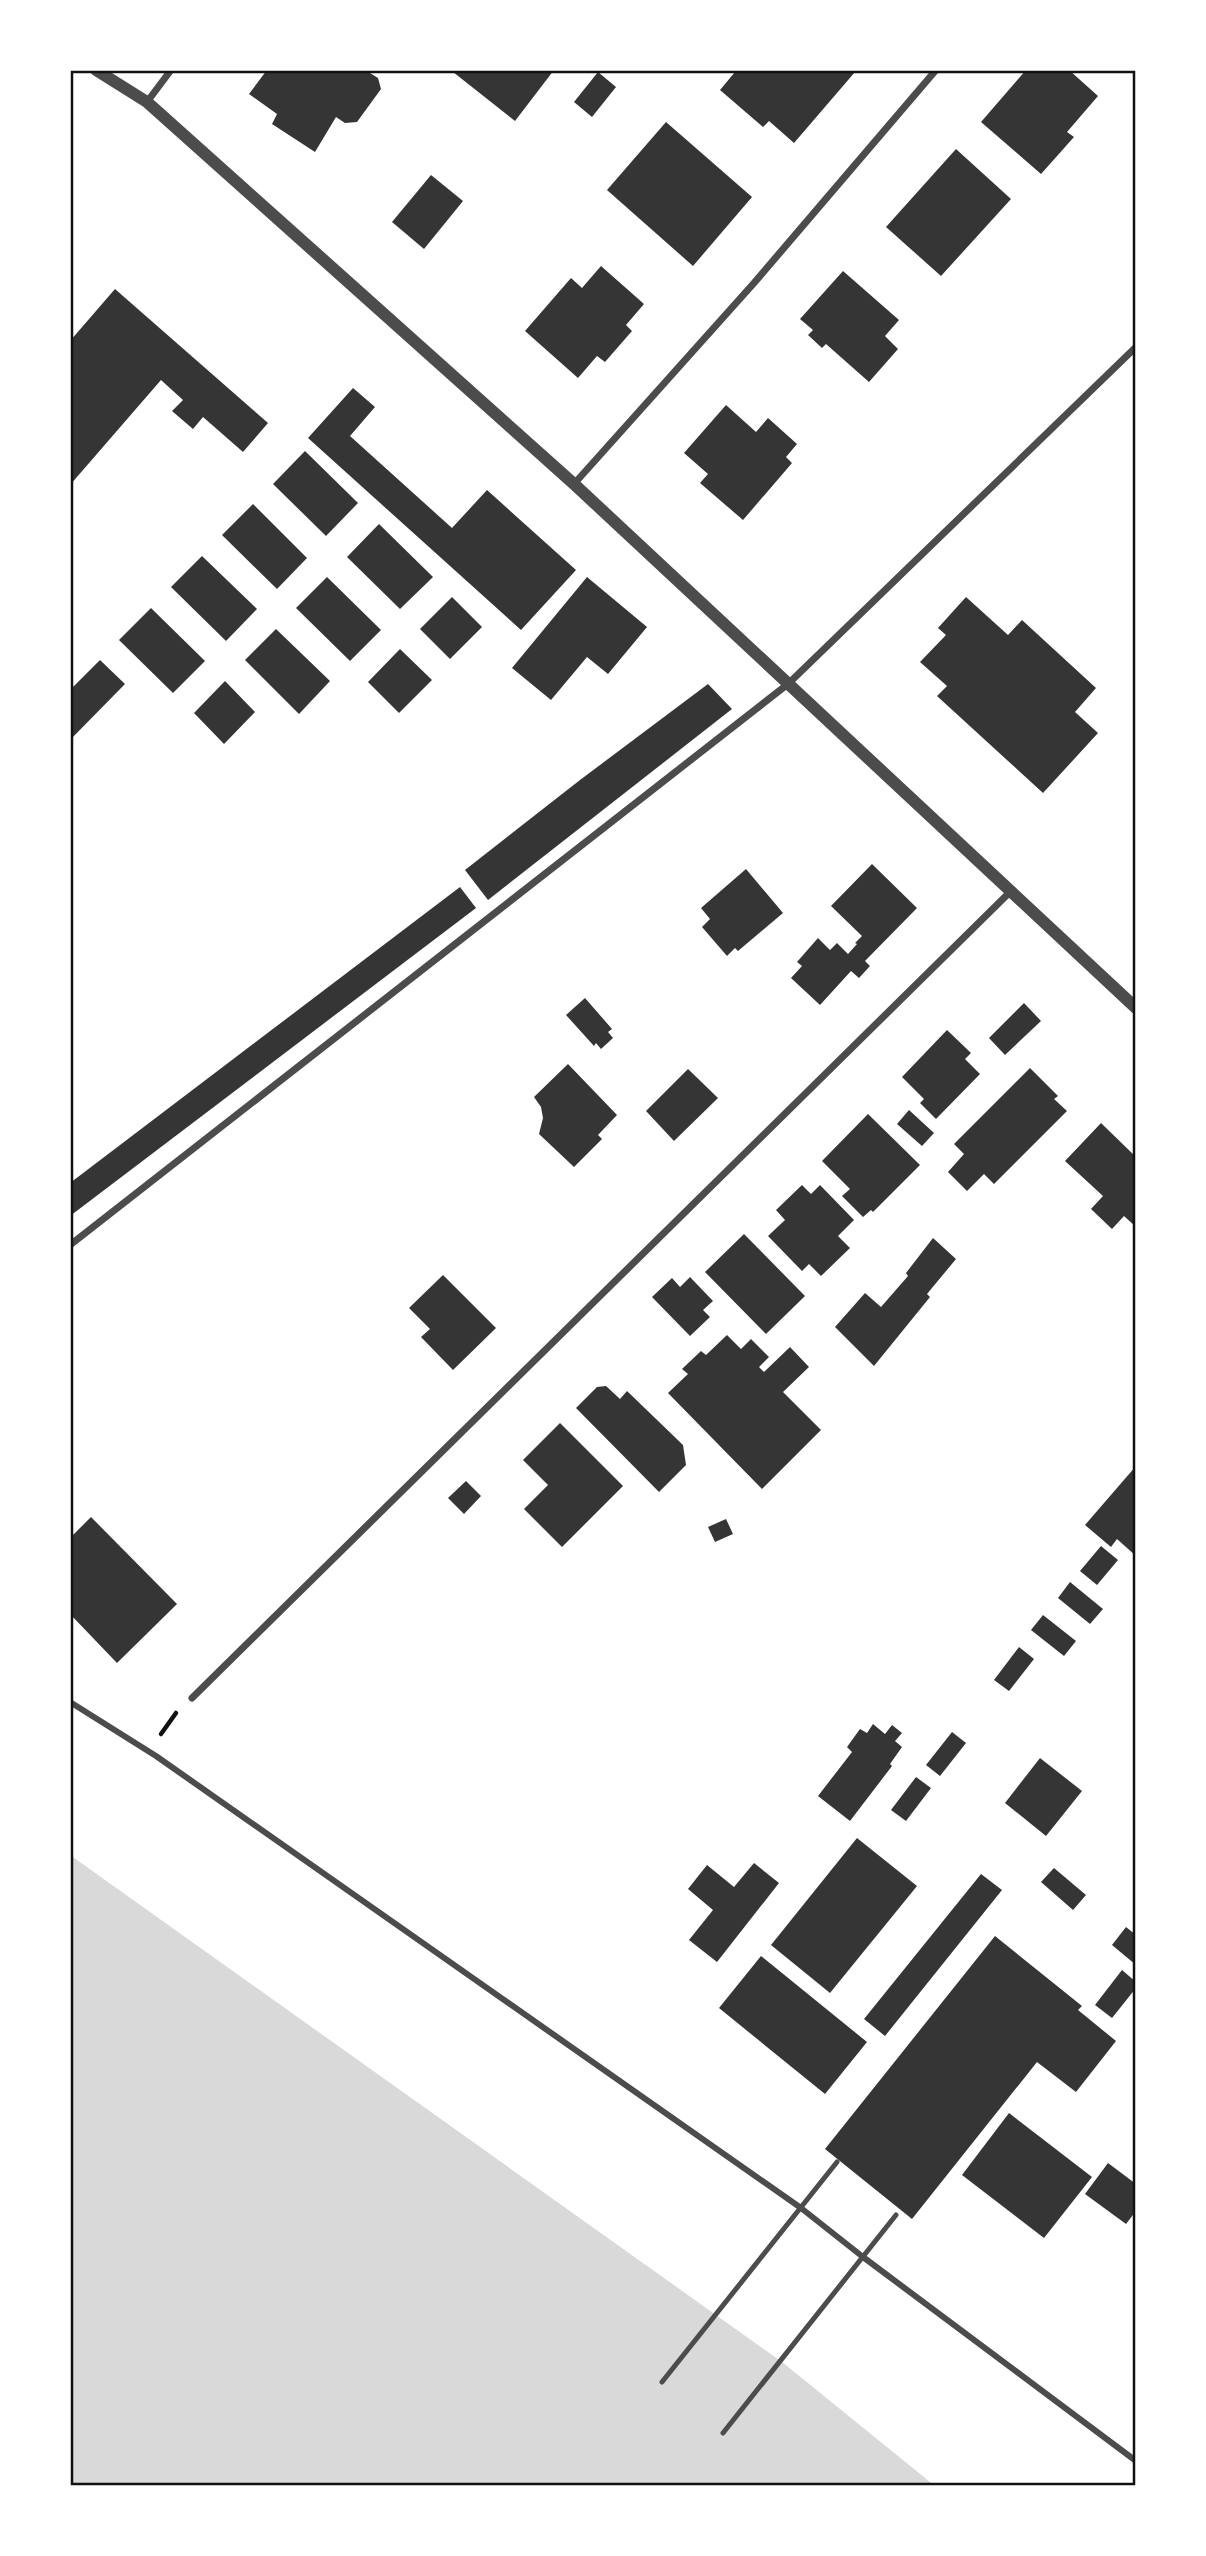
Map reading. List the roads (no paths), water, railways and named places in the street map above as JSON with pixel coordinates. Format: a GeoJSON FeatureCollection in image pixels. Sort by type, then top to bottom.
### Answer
{"type":"FeatureCollection","features":[{"type":"Feature","properties":{"kind":"street"},"geometry":{"type":"LineString","coordinates":[[96,70],[147,102],[574,484],[1136,1008]]}},
{"type":"Feature","properties":{"kind":"street"},"geometry":{"type":"LineString","coordinates":[[147,102],[171,70]]}},
{"type":"Feature","properties":{"kind":"street"},"geometry":{"type":"LineString","coordinates":[[574,484],[754,283],[936,70]]}},
{"type":"Feature","properties":{"kind":"street"},"geometry":{"type":"LineString","coordinates":[[70,1245],[788,684],[1136,347]]}},
{"type":"Feature","properties":{"kind":"street"},"geometry":{"type":"LineString","coordinates":[[192,1698],[1011,891]]}},
{"type":"Feature","properties":{"kind":"street"},"geometry":{"type":"LineString","coordinates":[[70,1703],[156,1756],[801,2208],[1136,2461]]}},
{"type":"Feature","properties":{"kind":"lane"},"geometry":{"type":"LineString","coordinates":[[662,2382],[837,2162]]}},
{"type":"Feature","properties":{"kind":"lane"},"geometry":{"type":"LineString","coordinates":[[723,2433],[896,2214]]}}]}
